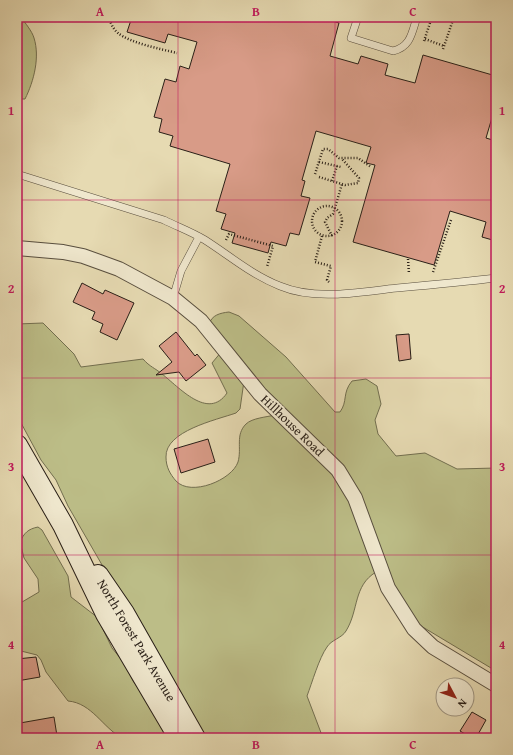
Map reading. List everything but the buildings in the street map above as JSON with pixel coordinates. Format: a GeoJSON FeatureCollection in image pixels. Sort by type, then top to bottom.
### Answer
{"type":"FeatureCollection","features":[{"type":"Feature","properties":{"kind":"main road","name":"North Forest Park Avenue"},"geometry":{"type":"LineString","coordinates":[[17,445],[63,525],[106,614],[179,738]]}},
{"type":"Feature","properties":{"kind":"main road","name":"North Forest Park Avenue"},"geometry":{"type":"LineString","coordinates":[[63,525],[124,613],[195,738]]}},
{"type":"Feature","properties":{"kind":"street","name":"Hillhouse Road"},"geometry":{"type":"LineString","coordinates":[[17,248],[63,252],[83,256],[119,268],[173,298],[201,320],[260,394],[338,470],[355,498],[388,588],[414,629],[433,647],[496,685]]}},
{"type":"Feature","properties":{"kind":"lane"},"geometry":{"type":"LineString","coordinates":[[358,17],[351,38],[393,51],[399,50],[408,43],[417,17]]}},
{"type":"Feature","properties":{"kind":"lane"},"geometry":{"type":"LineString","coordinates":[[17,174],[164,220],[199,237],[246,270],[281,287],[302,292],[322,294],[349,293],[496,278]]}},
{"type":"Feature","properties":{"kind":"lane"},"geometry":{"type":"LineString","coordinates":[[173,298],[181,271],[199,237]]}},
{"type":"Feature","properties":{"kind":"path"},"geometry":{"type":"LineString","coordinates":[[109,17],[110,22],[118,33],[131,39],[177,53]]}},
{"type":"Feature","properties":{"kind":"path"},"geometry":{"type":"LineString","coordinates":[[432,17],[425,40],[444,47],[453,17]]}},
{"type":"Feature","properties":{"kind":"path"},"geometry":{"type":"LineString","coordinates":[[315,174],[323,149],[328,149],[341,158],[359,178],[358,182],[350,185],[319,177]]}},
{"type":"Feature","properties":{"kind":"path"},"geometry":{"type":"LineString","coordinates":[[341,158],[358,158],[371,167]]}},
{"type":"Feature","properties":{"kind":"path"},"geometry":{"type":"LineString","coordinates":[[319,162],[341,167]]}},
{"type":"Feature","properties":{"kind":"path"},"geometry":{"type":"LineString","coordinates":[[332,181],[337,166]]}},
{"type":"Feature","properties":{"kind":"path"},"geometry":{"type":"LineString","coordinates":[[332,236],[325,222],[327,218],[333,214],[342,184]]}},
{"type":"Feature","properties":{"kind":"path"},"geometry":{"type":"LineString","coordinates":[[324,206],[334,208],[341,215],[342,220],[340,230],[332,236],[322,236],[314,230],[312,226],[313,215],[324,206]]}},
{"type":"Feature","properties":{"kind":"path"},"geometry":{"type":"LineString","coordinates":[[430,275],[435,270],[451,220]]}},
{"type":"Feature","properties":{"kind":"path"},"geometry":{"type":"LineString","coordinates":[[226,241],[229,234],[273,246],[266,269],[272,272]]}},
{"type":"Feature","properties":{"kind":"path"},"geometry":{"type":"LineString","coordinates":[[322,236],[315,262],[331,266],[327,280],[333,285],[323,285]]}},
{"type":"Feature","properties":{"kind":"path"},"geometry":{"type":"LineString","coordinates":[[222,238],[231,245]]}},
{"type":"Feature","properties":{"kind":"path"},"geometry":{"type":"LineString","coordinates":[[408,259],[409,274]]}},
{"type":"Feature","properties":{"kind":"green space"},"geometry":{"type":"Polygon","coordinates":[[[17,17],[21,17],[30,30],[36,45],[35,69],[31,85],[25,99],[17,99],[17,17]]]}},
{"type":"Feature","properties":{"kind":"green space"},"geometry":{"type":"Polygon","coordinates":[[[229,312],[239,316],[286,357],[335,412],[340,412],[344,404],[347,389],[352,381],[366,379],[377,386],[381,404],[375,420],[378,434],[396,456],[425,453],[457,469],[496,468],[496,671],[416,623],[393,585],[361,504],[209,324],[212,318],[217,315],[229,312]]]}},
{"type":"Feature","properties":{"kind":"green space"},"geometry":{"type":"Polygon","coordinates":[[[43,323],[74,354],[81,367],[143,359],[185,393],[203,403],[211,404],[219,401],[227,393],[212,363],[222,351],[244,381],[240,409],[236,413],[205,423],[182,433],[168,448],[166,457],[169,470],[176,481],[183,486],[201,487],[220,480],[228,475],[238,462],[240,437],[246,424],[252,420],[275,415],[317,453],[347,495],[376,572],[363,584],[346,631],[331,643],[324,652],[318,664],[307,696],[323,738],[202,738],[68,506],[56,480],[41,460],[20,421],[17,407],[17,324],[43,323]]]}},
{"type":"Feature","properties":{"kind":"green space"},"geometry":{"type":"Polygon","coordinates":[[[38,527],[42,530],[68,576],[71,597],[97,617],[112,648],[125,664],[133,681],[152,708],[169,738],[122,738],[115,734],[84,706],[68,701],[46,672],[37,655],[17,650],[17,605],[39,592],[38,579],[24,558],[20,542],[27,532],[38,527]]]}}]}
